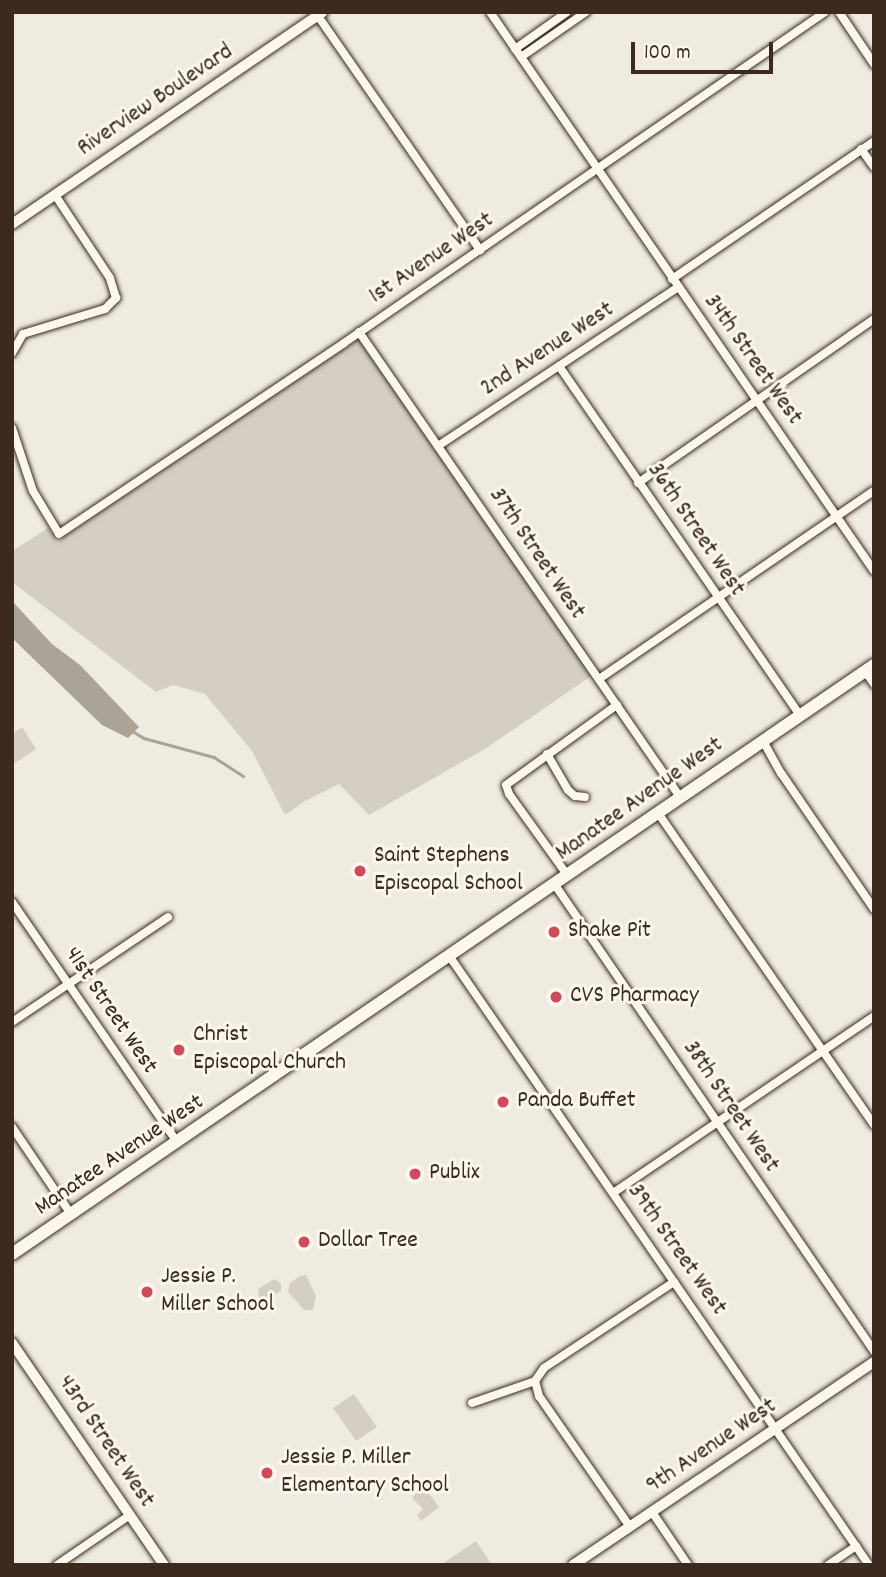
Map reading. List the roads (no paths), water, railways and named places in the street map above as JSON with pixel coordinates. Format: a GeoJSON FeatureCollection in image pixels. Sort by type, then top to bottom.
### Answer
{"type":"FeatureCollection","features":[{"type":"Feature","properties":{"kind":"main road","name":"Manatee Avenue West"},"geometry":{"type":"LineString","coordinates":[[12,1254],[869,668]]}},
{"type":"Feature","properties":{"kind":"street","name":"34th Street West"},"geometry":{"type":"LineString","coordinates":[[490,12],[874,571]]}},
{"type":"Feature","properties":{"kind":"street"},"geometry":{"type":"LineString","coordinates":[[515,49],[567,12]]}},
{"type":"Feature","properties":{"kind":"street"},"geometry":{"type":"LineString","coordinates":[[521,57],[586,12]]}},
{"type":"Feature","properties":{"kind":"street","name":"1st Avenue West"},"geometry":{"type":"LineString","coordinates":[[12,428],[33,491],[59,534],[598,170],[825,12]]}},
{"type":"Feature","properties":{"kind":"street"},"geometry":{"type":"LineString","coordinates":[[839,12],[874,64]]}},
{"type":"Feature","properties":{"kind":"street"},"geometry":{"type":"LineString","coordinates":[[321,14],[480,250]]}},
{"type":"Feature","properties":{"kind":"street","name":"Riverview Boulevard"},"geometry":{"type":"LineString","coordinates":[[12,224],[321,14]]}},
{"type":"Feature","properties":{"kind":"street"},"geometry":{"type":"LineString","coordinates":[[672,279],[874,141]]}},
{"type":"Feature","properties":{"kind":"street"},"geometry":{"type":"LineString","coordinates":[[862,149],[874,167]]}},
{"type":"Feature","properties":{"kind":"street"},"geometry":{"type":"LineString","coordinates":[[12,353],[23,334],[105,309],[116,298],[110,278],[55,195]]}},
{"type":"Feature","properties":{"kind":"street","name":"2nd Avenue West"},"geometry":{"type":"LineString","coordinates":[[438,446],[678,287]]}},
{"type":"Feature","properties":{"kind":"street"},"geometry":{"type":"LineString","coordinates":[[639,482],[874,319]]}},
{"type":"Feature","properties":{"kind":"street","name":"37th Street West"},"geometry":{"type":"LineString","coordinates":[[359,332],[680,797]]}},
{"type":"Feature","properties":{"kind":"street","name":"36th Street West"},"geometry":{"type":"LineString","coordinates":[[559,366],[800,716]]}},
{"type":"Feature","properties":{"kind":"street"},"geometry":{"type":"LineString","coordinates":[[599,679],[874,491]]}},
{"type":"Feature","properties":{"kind":"street"},"geometry":{"type":"LineString","coordinates":[[869,668],[874,684]]}},
{"type":"Feature","properties":{"kind":"street"},"geometry":{"type":"LineString","coordinates":[[568,876],[506,788],[507,781],[617,705]]}},
{"type":"Feature","properties":{"kind":"street"},"geometry":{"type":"LineString","coordinates":[[763,741],[781,773],[874,909]]}},
{"type":"Feature","properties":{"kind":"street"},"geometry":{"type":"LineString","coordinates":[[547,754],[568,790],[575,796],[585,797]]}},
{"type":"Feature","properties":{"kind":"street"},"geometry":{"type":"LineString","coordinates":[[658,813],[874,1125]]}},
{"type":"Feature","properties":{"kind":"street","name":"38th Street West"},"geometry":{"type":"LineString","coordinates":[[555,885],[874,1351]]}},
{"type":"Feature","properties":{"kind":"street","name":"41st Street West"},"geometry":{"type":"LineString","coordinates":[[12,902],[177,1142]]}},
{"type":"Feature","properties":{"kind":"street"},"geometry":{"type":"LineString","coordinates":[[12,1022],[168,916]]}},
{"type":"Feature","properties":{"kind":"street","name":"39th Street West"},"geometry":{"type":"LineString","coordinates":[[450,957],[869,1565]]}},
{"type":"Feature","properties":{"kind":"street"},"geometry":{"type":"LineString","coordinates":[[613,1193],[874,1016]]}},
{"type":"Feature","properties":{"kind":"street"},"geometry":{"type":"LineString","coordinates":[[12,1127],[71,1214]]}},
{"type":"Feature","properties":{"kind":"street"},"geometry":{"type":"LineString","coordinates":[[472,1403],[535,1381],[544,1368],[674,1282]]}},
{"type":"Feature","properties":{"kind":"street","name":"43rd Street West"},"geometry":{"type":"LineString","coordinates":[[12,1343],[164,1565]]}},
{"type":"Feature","properties":{"kind":"street","name":"9th Avenue West"},"geometry":{"type":"LineString","coordinates":[[574,1564],[874,1362]]}},
{"type":"Feature","properties":{"kind":"street"},"geometry":{"type":"LineString","coordinates":[[535,1381],[540,1396],[630,1527]]}},
{"type":"Feature","properties":{"kind":"street"},"geometry":{"type":"LineString","coordinates":[[653,1512],[688,1565]]}},
{"type":"Feature","properties":{"kind":"street"},"geometry":{"type":"LineString","coordinates":[[57,1565],[130,1515]]}},
{"type":"Feature","properties":{"kind":"street"},"geometry":{"type":"LineString","coordinates":[[828,1565],[856,1546]]}},
{"type":"Feature","properties":{"kind":"waterway"},"geometry":{"type":"LineString","coordinates":[[134,732],[144,738],[214,757],[243,776]]}},
{"type":"Feature","properties":{"kind":"place","name":"Saint Stephens Episcopal School"},"geometry":{"type":"Point","coordinates":[360,871]}},
{"type":"Feature","properties":{"kind":"place","name":"Shake Pit"},"geometry":{"type":"Point","coordinates":[554,932]}},
{"type":"Feature","properties":{"kind":"place","name":"CVS Pharmacy"},"geometry":{"type":"Point","coordinates":[556,997]}},
{"type":"Feature","properties":{"kind":"place","name":"Christ Episcopal Church"},"geometry":{"type":"Point","coordinates":[179,1050]}},
{"type":"Feature","properties":{"kind":"place","name":"Panda Buffet"},"geometry":{"type":"Point","coordinates":[503,1102]}},
{"type":"Feature","properties":{"kind":"place","name":"Publix"},"geometry":{"type":"Point","coordinates":[415,1174]}},
{"type":"Feature","properties":{"kind":"place","name":"Dollar Tree"},"geometry":{"type":"Point","coordinates":[304,1242]}},
{"type":"Feature","properties":{"kind":"place","name":"Jessie P. Miller School"},"geometry":{"type":"Point","coordinates":[147,1292]}},
{"type":"Feature","properties":{"kind":"place","name":"Jessie P. Miller Elementary School"},"geometry":{"type":"Point","coordinates":[267,1473]}}]}
